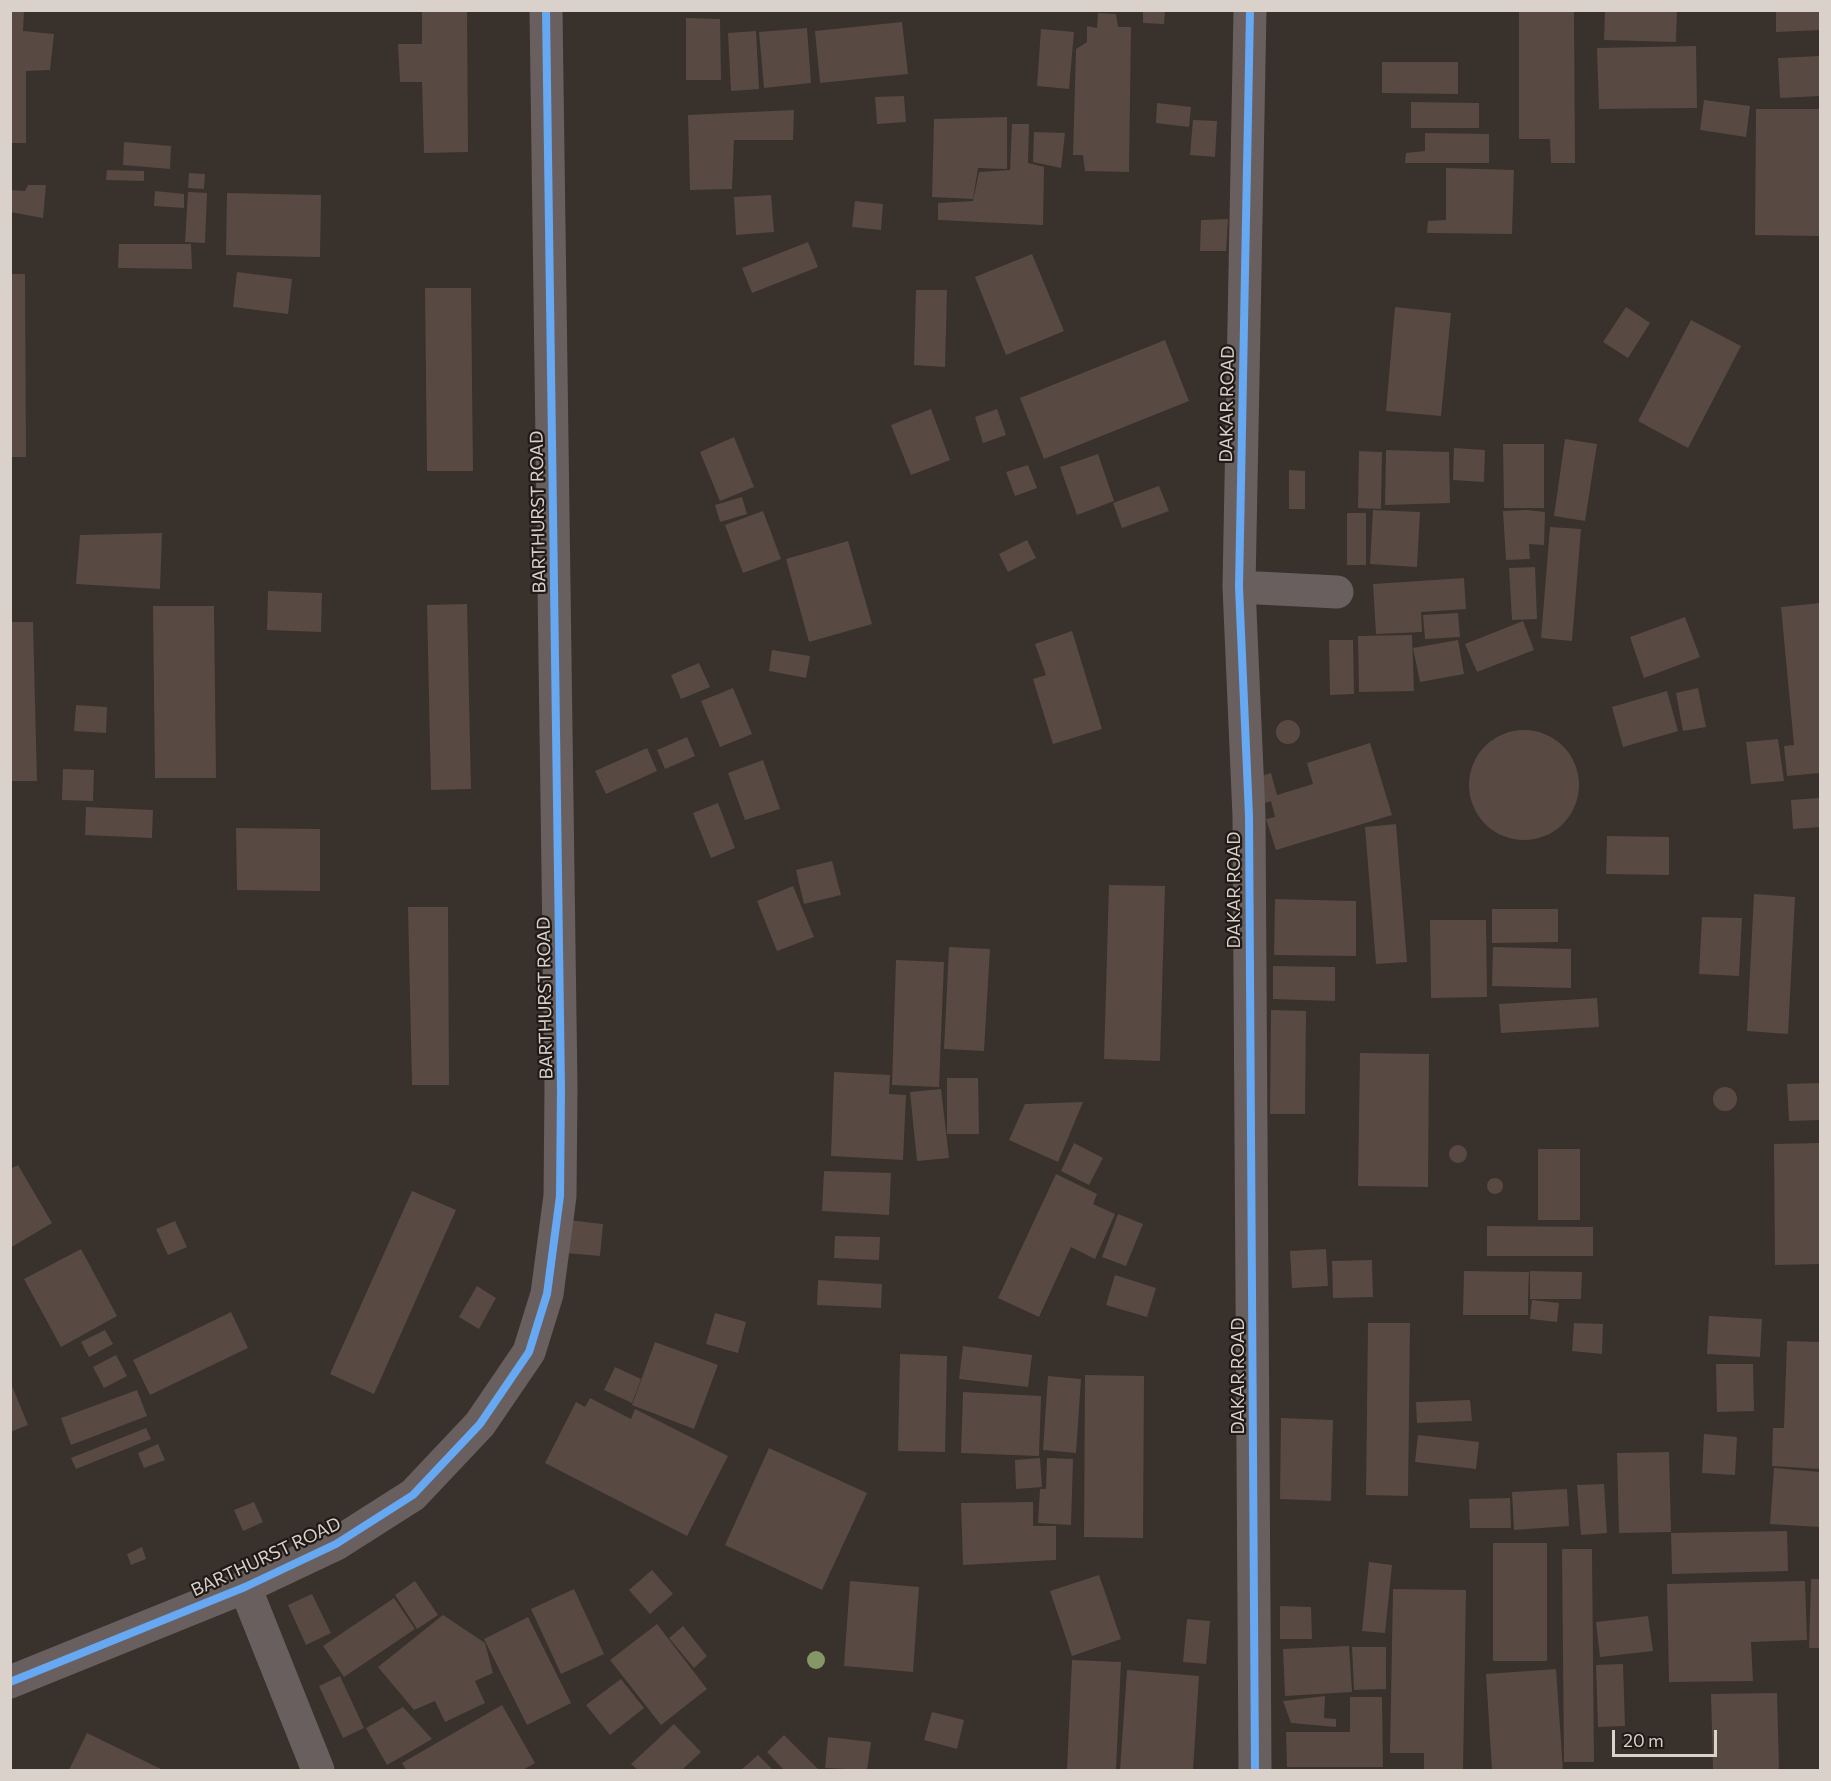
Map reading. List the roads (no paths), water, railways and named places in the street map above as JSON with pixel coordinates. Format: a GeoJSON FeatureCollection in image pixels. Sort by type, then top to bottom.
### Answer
{"type":"FeatureCollection","features":[{"type":"Feature","properties":{"kind":"street","name":"BARTHURST ROAD"},"geometry":{"type":"LineString","coordinates":[[10,1682],[244,1587],[336,1544],[412,1495],[480,1424],[530,1352],[547,1294],[560,1196],[561,1088],[546,10]]}},
{"type":"Feature","properties":{"kind":"street","name":"DAKAR ROAD"},"geometry":{"type":"LineString","coordinates":[[1250,10],[1239,587],[1249,816],[1255,1770]]}},
{"type":"Feature","properties":{"kind":"street"},"geometry":{"type":"LineString","coordinates":[[1239,587],[1337,592]]}},
{"type":"Feature","properties":{"kind":"street"},"geometry":{"type":"LineString","coordinates":[[244,1587],[318,1770]]}}]}
